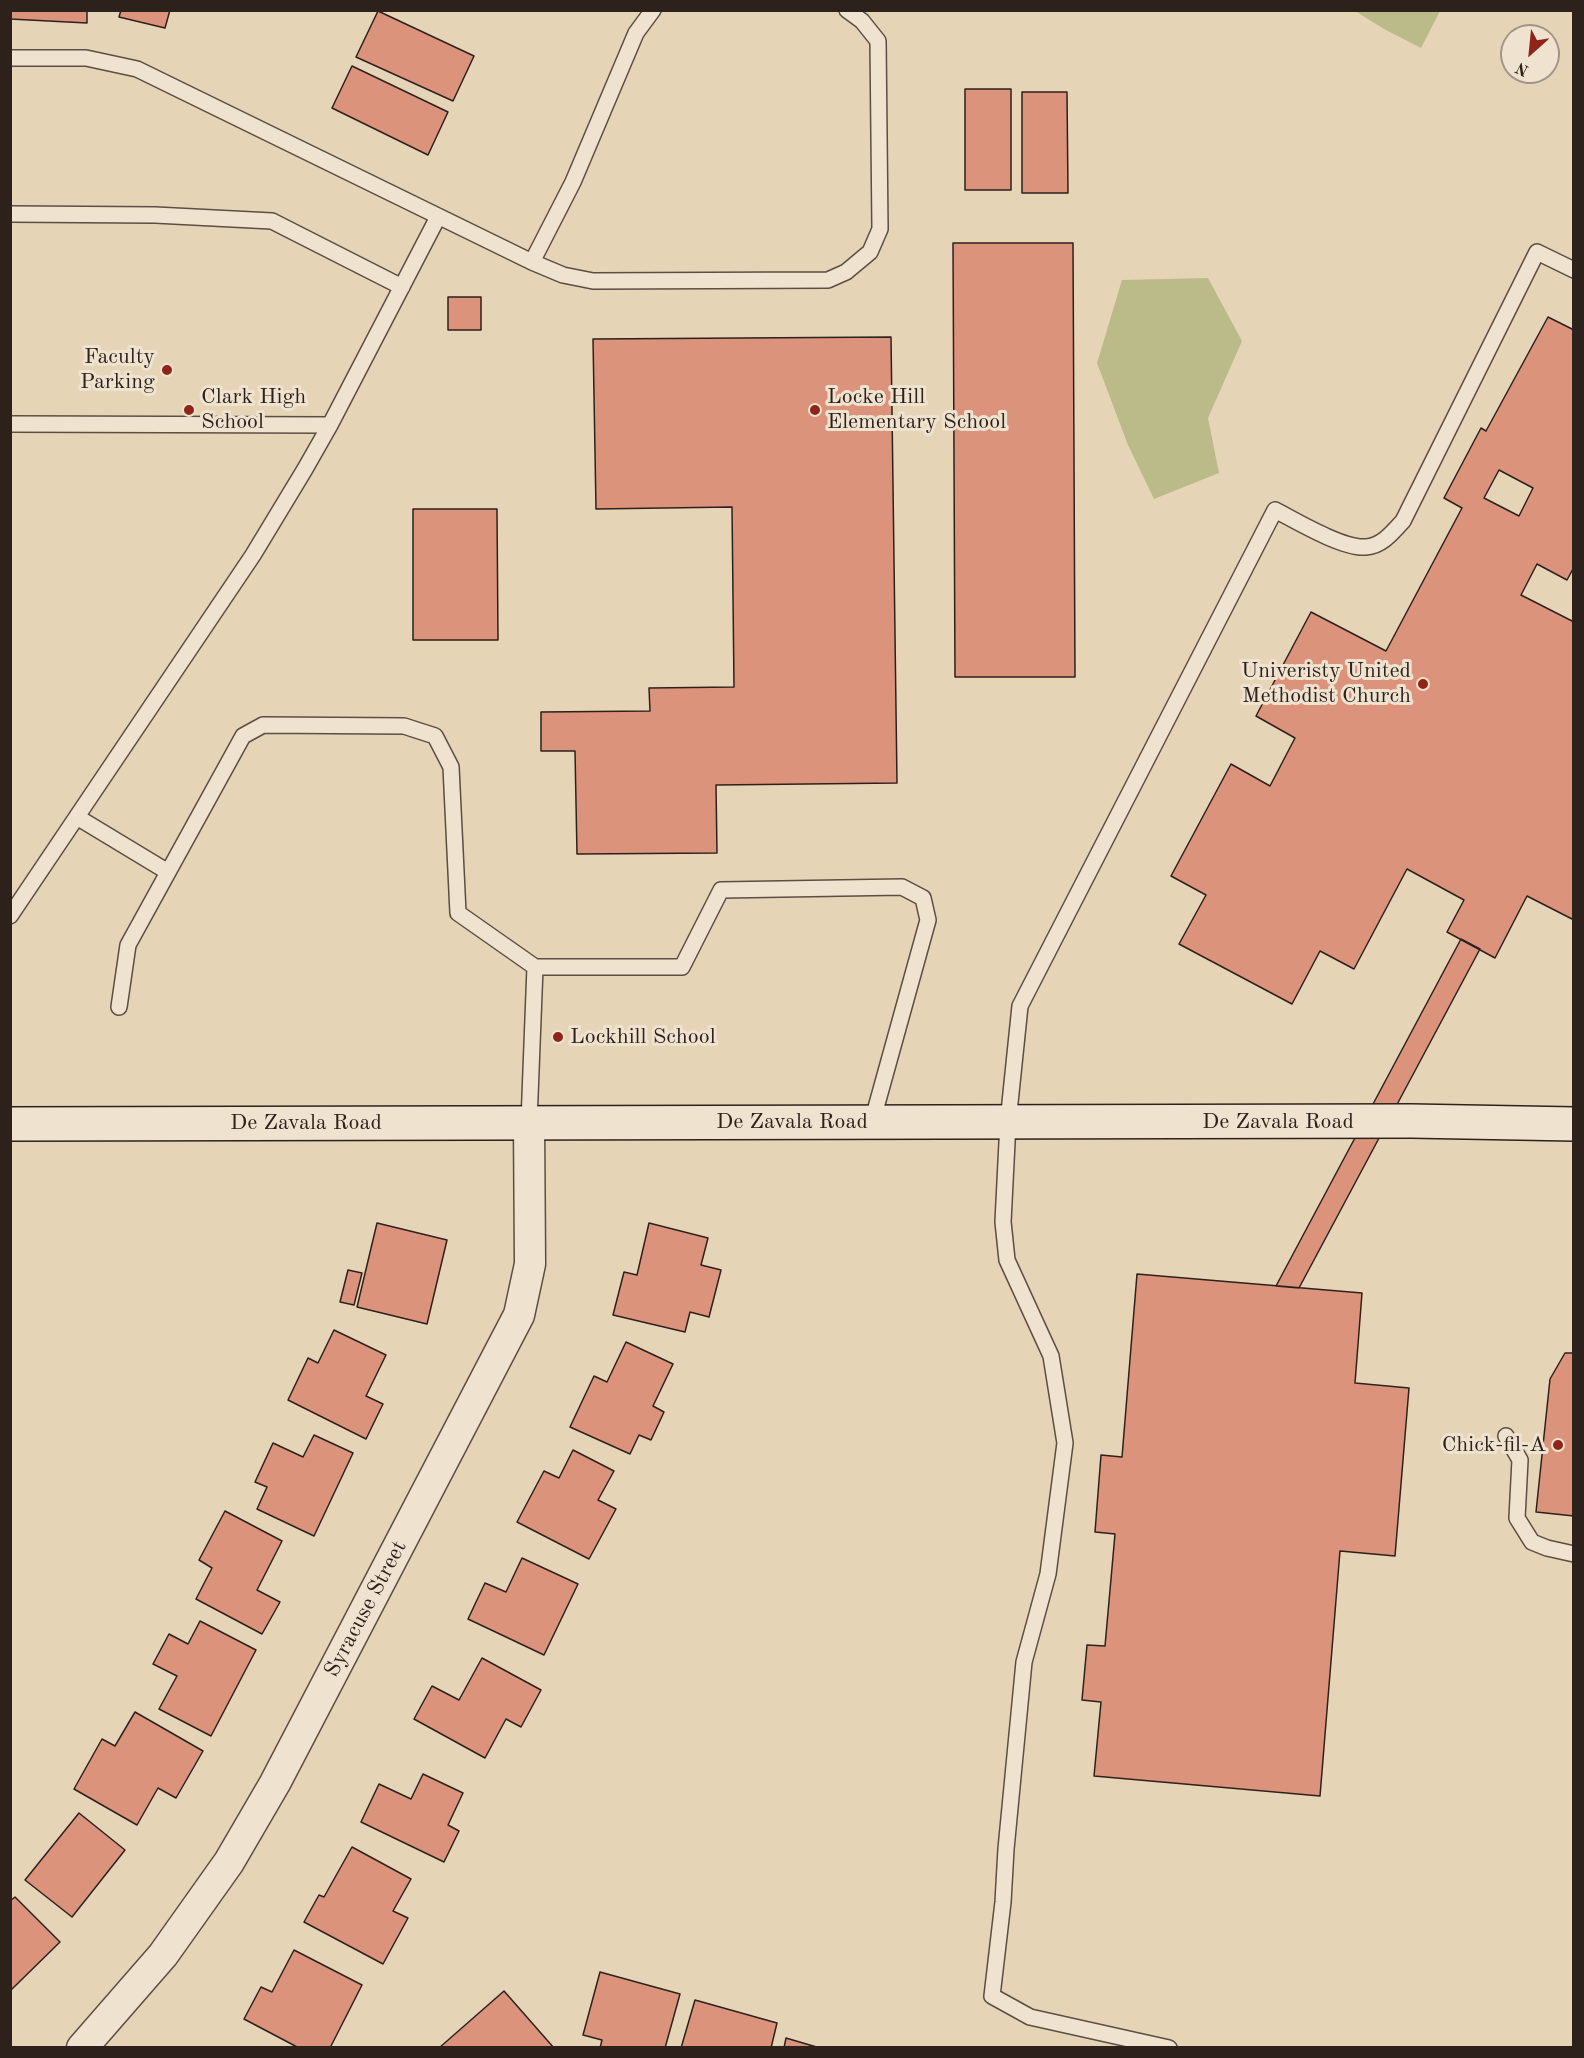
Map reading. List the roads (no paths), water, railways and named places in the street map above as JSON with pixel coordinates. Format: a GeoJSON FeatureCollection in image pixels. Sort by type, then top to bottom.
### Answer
{"type":"FeatureCollection","features":[{"type":"Feature","properties":{"kind":"main road","name":"De Zavala Road"},"geometry":{"type":"LineString","coordinates":[[10,1124],[1411,1121],[1574,1124]]}},
{"type":"Feature","properties":{"kind":"street","name":"Syracuse Street"},"geometry":{"type":"LineString","coordinates":[[81,2048],[163,1955],[228,1862],[280,1773],[519,1315],[530,1264],[529,1122]]}},
{"type":"Feature","properties":{"kind":"lane"},"geometry":{"type":"LineString","coordinates":[[532,262],[573,182],[636,33],[653,10]]}},
{"type":"Feature","properties":{"kind":"lane"},"geometry":{"type":"LineString","coordinates":[[10,58],[86,58],[137,69],[438,217],[563,275],[593,281],[828,280],[846,272],[870,252],[880,229],[878,40],[862,21],[847,10]]}},
{"type":"Feature","properties":{"kind":"lane"},"geometry":{"type":"LineString","coordinates":[[10,214],[154,215],[272,221],[402,287]]}},
{"type":"Feature","properties":{"kind":"lane"},"geometry":{"type":"LineString","coordinates":[[10,916],[253,555],[330,425],[438,217]]}},
{"type":"Feature","properties":{"kind":"lane"},"geometry":{"type":"LineString","coordinates":[[1169,2048],[1029,2017],[992,1996],[1003,1902],[1024,1662],[1048,1574],[1065,1443],[1051,1356],[1007,1260],[1003,1222],[1008,1122],[1020,1005],[1275,510],[1334,541],[1365,547],[1386,539],[1403,521],[1537,252],[1574,270]]}},
{"type":"Feature","properties":{"kind":"lane"},"geometry":{"type":"LineString","coordinates":[[10,424],[330,425]]}},
{"type":"Feature","properties":{"kind":"lane"},"geometry":{"type":"LineString","coordinates":[[119,1007],[128,945],[243,736],[263,725],[404,726],[435,736],[451,767],[458,913],[535,967],[682,967],[720,890],[902,887],[923,898],[928,920],[872,1122]]}},
{"type":"Feature","properties":{"kind":"lane"},"geometry":{"type":"LineString","coordinates":[[77,818],[168,872]]}},
{"type":"Feature","properties":{"kind":"lane"},"geometry":{"type":"LineString","coordinates":[[529,1122],[535,967]]}},
{"type":"Feature","properties":{"kind":"lane"},"geometry":{"type":"LineString","coordinates":[[1506,1436],[1520,1460],[1517,1518],[1532,1542],[1574,1554]]}},
{"type":"Feature","properties":{"kind":"place","name":"Faculty Parking"},"geometry":{"type":"Point","coordinates":[167,370]}},
{"type":"Feature","properties":{"kind":"place","name":"Clark High School"},"geometry":{"type":"Point","coordinates":[189,410]}},
{"type":"Feature","properties":{"kind":"place","name":"Locke Hill Elementary School"},"geometry":{"type":"Point","coordinates":[815,410]}},
{"type":"Feature","properties":{"kind":"place","name":"Univeristy United Methodist Church"},"geometry":{"type":"Point","coordinates":[1423,684]}},
{"type":"Feature","properties":{"kind":"place","name":"Lockhill School"},"geometry":{"type":"Point","coordinates":[558,1037]}},
{"type":"Feature","properties":{"kind":"place","name":"Chick-fil-A"},"geometry":{"type":"Point","coordinates":[1558,1445]}}]}
